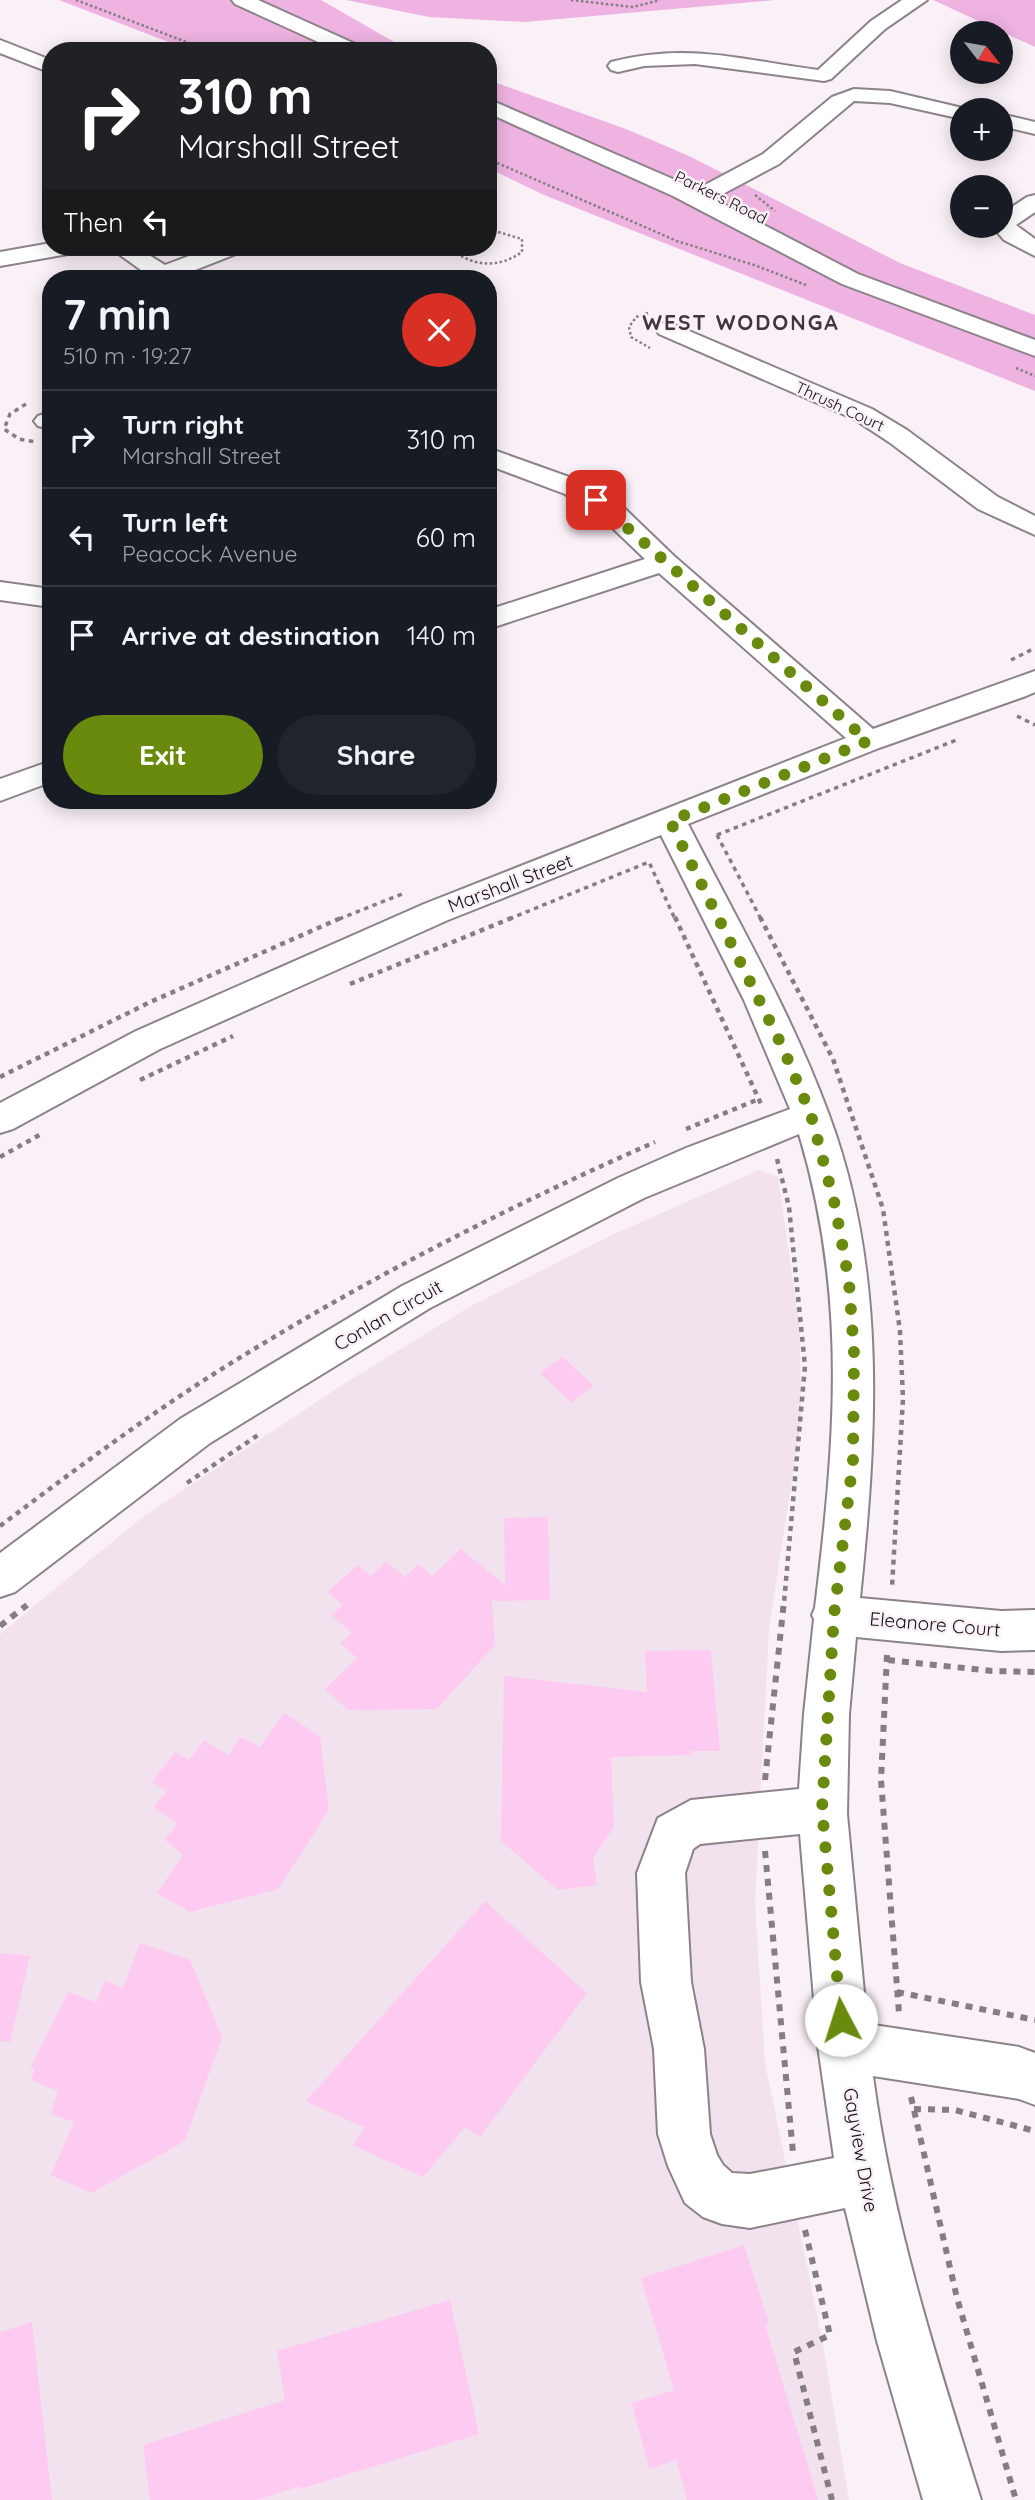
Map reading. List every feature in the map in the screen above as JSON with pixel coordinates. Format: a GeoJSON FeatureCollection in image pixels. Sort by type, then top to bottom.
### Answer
{"type":"FeatureCollection","features":[{"type":"Feature","properties":{"kind":"street"},"geometry":{"type":"LineString","coordinates":[[242,0],[335,42]]}},
{"type":"Feature","properties":{"kind":"street"},"geometry":{"type":"LineString","coordinates":[[696,192],[781,136],[809,111],[816,82],[851,55],[862,38],[881,21],[917,0]]}},
{"type":"Feature","properties":{"kind":"street"},"geometry":{"type":"LineString","coordinates":[[0,46],[42,64]]}},
{"type":"Feature","properties":{"kind":"street"},"geometry":{"type":"LineString","coordinates":[[851,55],[855,89]]}},
{"type":"Feature","properties":{"kind":"street"},"geometry":{"type":"LineString","coordinates":[[618,66],[638,60],[685,56],[729,60],[816,82],[828,97],[855,89],[950,110]]}},
{"type":"Feature","properties":{"kind":"street"},"geometry":{"type":"LineString","coordinates":[[11,71],[42,64]]}},
{"type":"Feature","properties":{"kind":"street"},"geometry":{"type":"LineString","coordinates":[[696,192],[778,154],[803,135],[829,108],[855,89]]}},
{"type":"Feature","properties":{"kind":"street","name":"Parkers Road"},"geometry":{"type":"LineString","coordinates":[[497,107],[616,148],[817,263],[896,299],[944,313]]}},
{"type":"Feature","properties":{"kind":"street"},"geometry":{"type":"LineString","coordinates":[[1013,123],[1035,128]]}},
{"type":"Feature","properties":{"kind":"street","name":"Parkers Road"},"geometry":{"type":"LineString","coordinates":[[696,192],[944,313],[1035,349]]}},
{"type":"Feature","properties":{"kind":"street"},"geometry":{"type":"LineString","coordinates":[[1035,202],[1002,224],[1012,235],[1035,249]]}},
{"type":"Feature","properties":{"kind":"street"},"geometry":{"type":"LineString","coordinates":[[0,259],[42,252]]}},
{"type":"Feature","properties":{"kind":"street"},"geometry":{"type":"LineString","coordinates":[[135,256],[156,270]]}},
{"type":"Feature","properties":{"kind":"street"},"geometry":{"type":"LineString","coordinates":[[179,270],[212,256]]}},
{"type":"Feature","properties":{"kind":"street","name":"Thrush Court"},"geometry":{"type":"LineString","coordinates":[[668,329],[863,414],[891,430],[988,503],[1035,527]]}},
{"type":"Feature","properties":{"kind":"street"},"geometry":{"type":"LineString","coordinates":[[497,459],[574,488],[611,511],[664,562],[868,741]]}},
{"type":"Feature","properties":{"kind":"street"},"geometry":{"type":"LineString","coordinates":[[497,617],[664,562]]}},
{"type":"Feature","properties":{"kind":"street"},"geometry":{"type":"LineString","coordinates":[[0,591],[42,597]]}},
{"type":"Feature","properties":{"kind":"street","name":"Marshall Street"},"geometry":{"type":"LineString","coordinates":[[0,1119],[148,1040],[436,912],[677,834],[868,741],[1023,703]]}},
{"type":"Feature","properties":{"kind":"street"},"geometry":{"type":"LineString","coordinates":[[0,791],[42,775]]}},
{"type":"Feature","properties":{"kind":"street","name":"Gayview Drive"},"geometry":{"type":"LineString","coordinates":[[677,834],[783,1048],[811,1115],[835,1205],[847,1269],[854,1353],[853,1460],[834,1615],[822,1809],[843,2046],[864,2178],[904,2346],[951,2500]]}},
{"type":"Feature","properties":{"kind":"street","name":"Conlan Circuit"},"geometry":{"type":"LineString","coordinates":[[0,1578],[195,1431],[416,1297],[586,1209],[699,1158],[770,1151],[811,1115]]}},
{"type":"Feature","properties":{"kind":"street","name":"Eleanore Court"},"geometry":{"type":"LineString","coordinates":[[834,1615],[1001,1631],[1035,1630]]}},
{"type":"Feature","properties":{"kind":"street"},"geometry":{"type":"LineString","coordinates":[[822,1809],[710,1819],[691,1823],[675,1835],[661,1872],[666,1982],[678,2049],[684,2134],[694,2166],[704,2184],[722,2198],[750,2201],[864,2178]]}},
{"type":"Feature","properties":{"kind":"street"},"geometry":{"type":"LineString","coordinates":[[843,2046],[1019,2073],[1035,2078]]}},
{"type":"Feature","properties":{"kind":"path"},"geometry":{"type":"LineString","coordinates":[[76,0],[186,42]]}},
{"type":"Feature","properties":{"kind":"path"},"geometry":{"type":"LineString","coordinates":[[571,0],[641,7],[660,0]]}},
{"type":"Feature","properties":{"kind":"path"},"geometry":{"type":"LineString","coordinates":[[497,163],[677,241],[814,288]]}},
{"type":"Feature","properties":{"kind":"path"},"geometry":{"type":"LineString","coordinates":[[754,194],[780,214]]}},
{"type":"Feature","properties":{"kind":"path"},"geometry":{"type":"LineString","coordinates":[[459,256],[482,264],[512,260],[522,251],[522,239],[497,230]]}},
{"type":"Feature","properties":{"kind":"path"},"geometry":{"type":"LineString","coordinates":[[789,278],[817,263]]}},
{"type":"Feature","properties":{"kind":"path"},"geometry":{"type":"LineString","coordinates":[[1009,366],[1035,376]]}},
{"type":"Feature","properties":{"kind":"path"},"geometry":{"type":"LineString","coordinates":[[1023,703],[1035,725]]}},
{"type":"Feature","properties":{"kind":"path"},"geometry":{"type":"LineString","coordinates":[[343,987],[649,862],[677,834],[965,737]]}},
{"type":"Feature","properties":{"kind":"path"},"geometry":{"type":"LineString","coordinates":[[649,862],[753,1082],[770,1151]]}},
{"type":"Feature","properties":{"kind":"path"},"geometry":{"type":"LineString","coordinates":[[130,1085],[242,1032]]}},
{"type":"Feature","properties":{"kind":"path"},"geometry":{"type":"LineString","coordinates":[[0,1157],[47,1131]]}},
{"type":"Feature","properties":{"kind":"path"},"geometry":{"type":"LineString","coordinates":[[181,1487],[270,1426]]}},
{"type":"Feature","properties":{"kind":"path"},"geometry":{"type":"LineString","coordinates":[[0,1626],[35,1599]]}},
{"type":"Feature","properties":{"kind":"path"},"geometry":{"type":"LineString","coordinates":[[888,1660],[992,1671],[1035,1672]]}},
{"type":"Feature","properties":{"kind":"path"},"geometry":{"type":"LineString","coordinates":[[897,1992],[1035,2020]]}},
{"type":"Feature","properties":{"kind":"path"},"geometry":{"type":"LineString","coordinates":[[914,2109],[955,2110],[1035,2131]]}},
{"type":"Feature","properties":{"kind":"shaded area"},"geometry":{"type":"Polygon","coordinates":[[[59,0],[321,0],[394,42],[169,42],[59,0]]]}},
{"type":"Feature","properties":{"kind":"shaded area"},"geometry":{"type":"Polygon","coordinates":[[[346,0],[775,0],[525,22],[429,17],[346,0]]]}},
{"type":"Feature","properties":{"kind":"shaded area"},"geometry":{"type":"Polygon","coordinates":[[[933,0],[1035,0],[1035,47],[1013,37],[1013,21],[979,21],[933,0]]]}},
{"type":"Feature","properties":{"kind":"shaded area"},"geometry":{"type":"Polygon","coordinates":[[[497,83],[626,129],[689,156],[900,263],[1035,315],[1035,391],[544,195],[497,172],[497,83]]]}},
{"type":"Feature","properties":{"kind":"shaded area"},"geometry":{"type":"Polygon","coordinates":[[[759,1170],[778,1177],[800,1330],[801,1422],[769,1628],[755,1903],[765,2063],[821,2334],[849,2500],[0,2500],[0,1634],[144,1516],[350,1380],[471,1306],[612,1235],[759,1170]]]}},
{"type":"Feature","properties":{"kind":"building"},"geometry":{"type":"Polygon","coordinates":[[[563,1357],[594,1386],[571,1403],[540,1373],[563,1357]]]}},
{"type":"Feature","properties":{"kind":"building"},"geometry":{"type":"Polygon","coordinates":[[[548,1517],[550,1600],[492,1601],[495,1645],[437,1709],[348,1710],[325,1689],[357,1658],[340,1643],[352,1633],[331,1615],[343,1605],[327,1592],[358,1565],[371,1576],[386,1561],[405,1577],[418,1564],[432,1576],[461,1549],[505,1585],[504,1518],[548,1517]]]}},
{"type":"Feature","properties":{"kind":"building"},"geometry":{"type":"Polygon","coordinates":[[[711,1650],[720,1751],[691,1751],[691,1755],[611,1757],[614,1827],[593,1858],[597,1885],[558,1890],[501,1841],[504,1676],[647,1692],[645,1651],[711,1650]]]}},
{"type":"Feature","properties":{"kind":"building"},"geometry":{"type":"Polygon","coordinates":[[[284,1713],[320,1736],[329,1810],[278,1889],[190,1912],[157,1893],[183,1855],[165,1840],[177,1823],[154,1807],[167,1791],[152,1782],[175,1752],[189,1760],[204,1740],[229,1755],[240,1737],[260,1747],[284,1713]]]}},
{"type":"Feature","properties":{"kind":"building"},"geometry":{"type":"Polygon","coordinates":[[[485,1901],[587,1993],[480,2137],[465,2127],[423,2177],[352,2145],[365,2128],[306,2101],[485,1901]]]}},
{"type":"Feature","properties":{"kind":"building"},"geometry":{"type":"Polygon","coordinates":[[[140,1943],[190,1960],[222,2037],[185,2141],[91,2193],[51,2175],[74,2122],[51,2114],[58,2091],[31,2080],[35,2068],[30,2068],[68,1992],[96,2002],[105,1980],[123,1988],[140,1943]]]}},
{"type":"Feature","properties":{"kind":"building"},"geometry":{"type":"Polygon","coordinates":[[[0,1953],[30,1956],[10,2042],[0,2041],[0,1953]]]}},
{"type":"Feature","properties":{"kind":"building"},"geometry":{"type":"Polygon","coordinates":[[[744,2245],[769,2323],[765,2324],[818,2500],[687,2500],[676,2460],[649,2469],[632,2403],[674,2390],[641,2278],[744,2245]]]}},
{"type":"Feature","properties":{"kind":"building"},"geometry":{"type":"Polygon","coordinates":[[[450,2300],[479,2434],[257,2500],[150,2500],[143,2445],[285,2400],[277,2351],[450,2300]]]}},
{"type":"Feature","properties":{"kind":"building"},"geometry":{"type":"Polygon","coordinates":[[[32,2322],[52,2500],[0,2500],[0,2332],[32,2322]]]}},
{"type":"Feature","properties":{"kind":"district","name":"WEST WODONGA"},"geometry":{"type":"Point","coordinates":[741,323]}},
{"type":"Feature","properties":{"kind":"route"},"geometry":{"type":"LineString","coordinates":[[596,500],[845,724],[868,741],[670,821],[749,977],[811,1115],[835,1205],[849,1282],[854,1353],[853,1460],[834,1615],[822,1809],[841,2020]]}}]}
